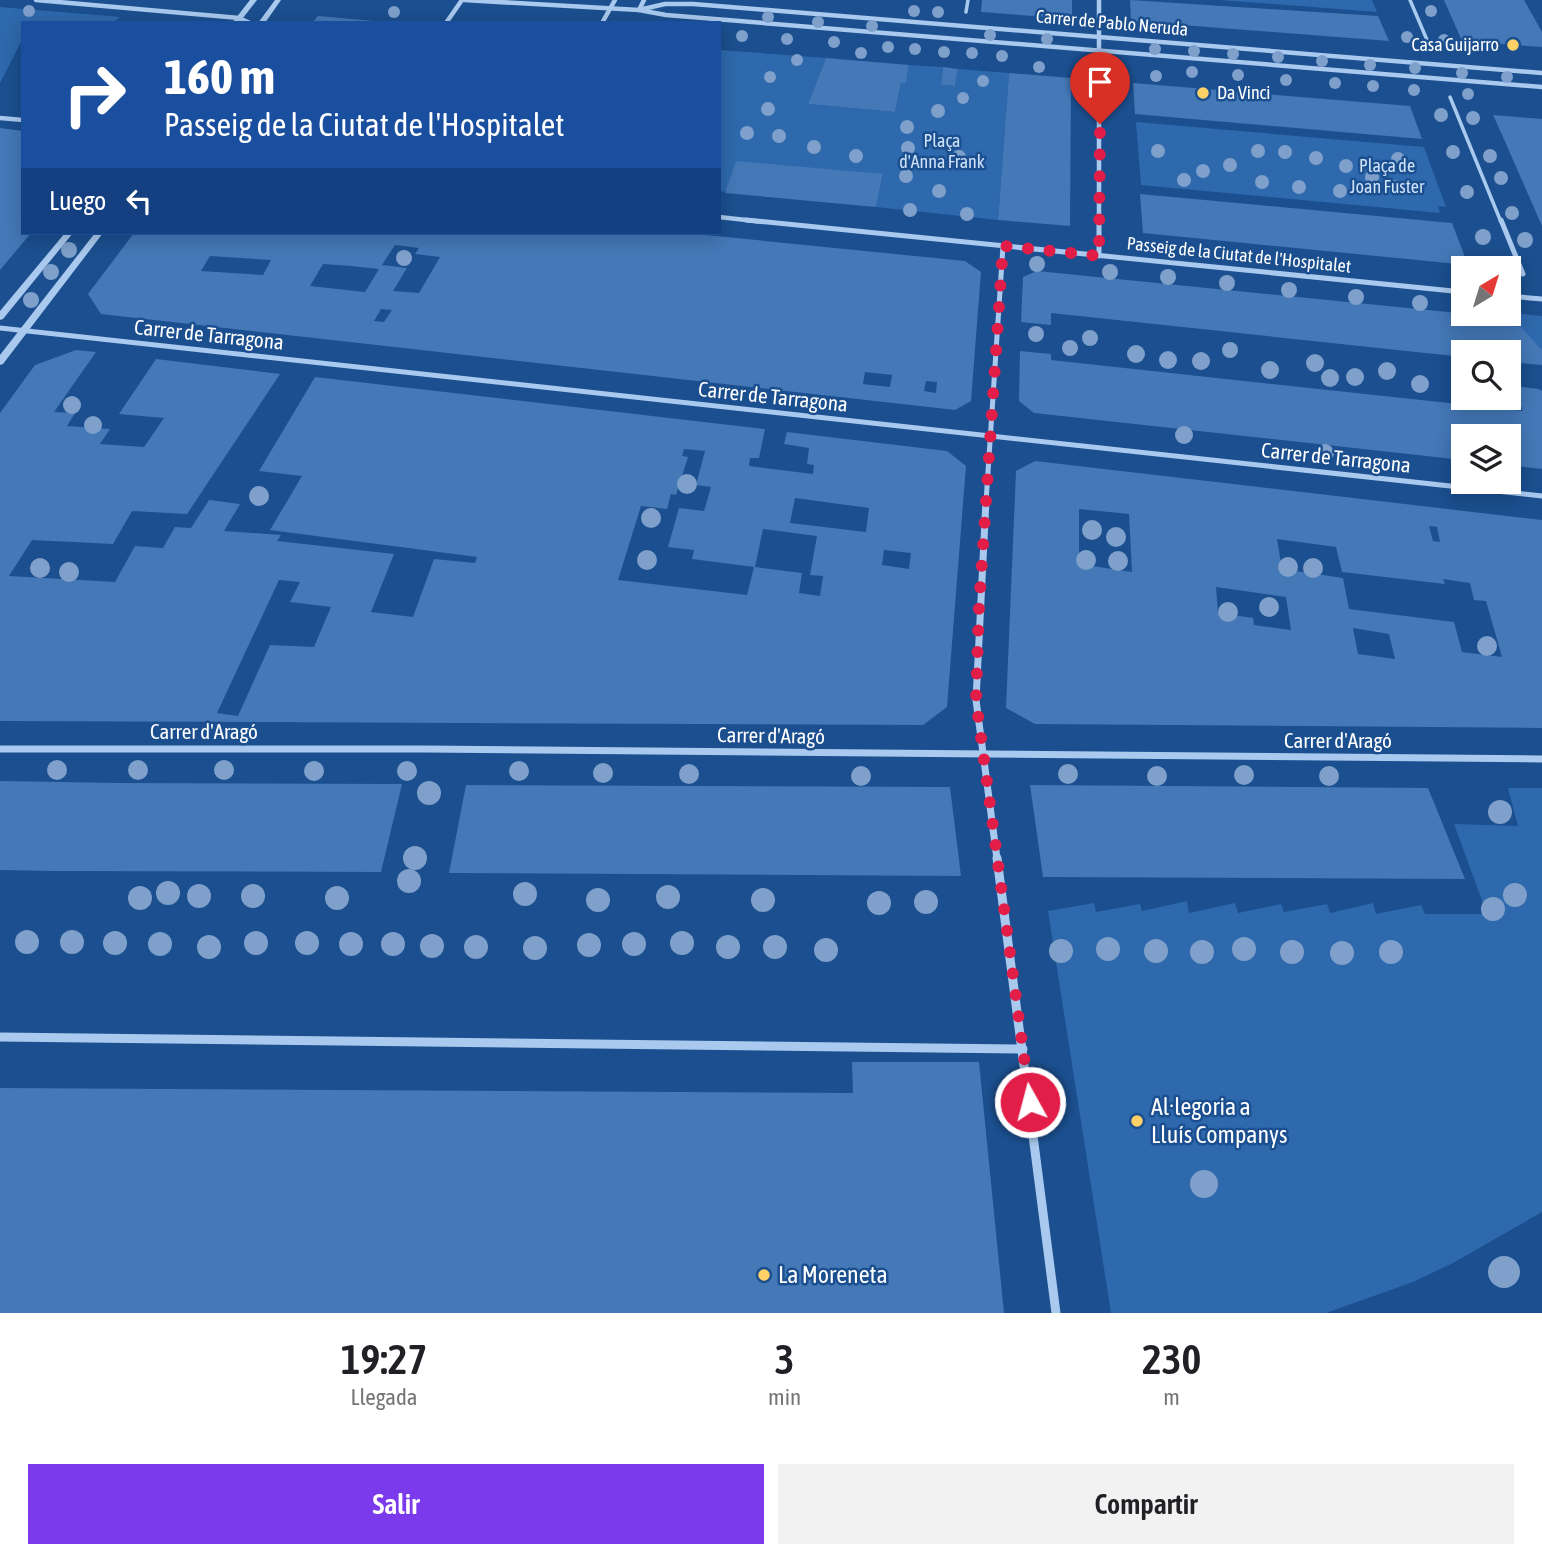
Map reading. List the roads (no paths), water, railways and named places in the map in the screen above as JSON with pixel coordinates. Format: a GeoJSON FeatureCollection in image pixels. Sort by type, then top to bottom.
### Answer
{"type":"FeatureCollection","features":[{"type":"Feature","properties":{"kind":"street"},"geometry":{"type":"LineString","coordinates":[[36,0],[237,20],[254,0]]}},
{"type":"Feature","properties":{"kind":"street"},"geometry":{"type":"LineString","coordinates":[[262,21],[278,0]]}},
{"type":"Feature","properties":{"kind":"street"},"geometry":{"type":"LineString","coordinates":[[447,21],[463,0]]}},
{"type":"Feature","properties":{"kind":"street","name":"Carrer de Pablo Neruda"},"geometry":{"type":"LineString","coordinates":[[463,0],[639,10],[666,15],[1542,87]]}},
{"type":"Feature","properties":{"kind":"street"},"geometry":{"type":"LineString","coordinates":[[603,21],[615,0]]}},
{"type":"Feature","properties":{"kind":"street"},"geometry":{"type":"LineString","coordinates":[[639,10],[644,0]]}},
{"type":"Feature","properties":{"kind":"street"},"geometry":{"type":"LineString","coordinates":[[966,12],[968,0]]}},
{"type":"Feature","properties":{"kind":"street"},"geometry":{"type":"LineString","coordinates":[[1099,0],[1099,256]]}},
{"type":"Feature","properties":{"kind":"street"},"geometry":{"type":"LineString","coordinates":[[1410,0],[1430,47]]}},
{"type":"Feature","properties":{"kind":"street","name":"Carrer de Pablo Neruda"},"geometry":{"type":"LineString","coordinates":[[639,10],[665,4],[693,4],[1542,73]]}},
{"type":"Feature","properties":{"kind":"street"},"geometry":{"type":"LineString","coordinates":[[1450,97],[1523,274]]}},
{"type":"Feature","properties":{"kind":"street"},"geometry":{"type":"LineString","coordinates":[[0,118],[21,120]]}},
{"type":"Feature","properties":{"kind":"street","name":"Passeig de la Ciutat de l'Hospitalet"},"geometry":{"type":"LineString","coordinates":[[721,217],[1451,291]]}},
{"type":"Feature","properties":{"kind":"street"},"geometry":{"type":"LineString","coordinates":[[0,317],[67,235]]}},
{"type":"Feature","properties":{"kind":"street"},"geometry":{"type":"LineString","coordinates":[[0,362],[97,235]]}},
{"type":"Feature","properties":{"kind":"street"},"geometry":{"type":"LineString","coordinates":[[1003,246],[976,700],[1056,1313]]}},
{"type":"Feature","properties":{"kind":"street"},"geometry":{"type":"LineString","coordinates":[[1521,297],[1542,299]]}},
{"type":"Feature","properties":{"kind":"street","name":"Carrer de Tarragona"},"geometry":{"type":"LineString","coordinates":[[0,328],[1542,496]]}},
{"type":"Feature","properties":{"kind":"street","name":"Carrer d'Aragó"},"geometry":{"type":"LineString","coordinates":[[0,749],[1542,759]]}},
{"type":"Feature","properties":{"kind":"street"},"geometry":{"type":"LineString","coordinates":[[0,1037],[1023,1049]]}},
{"type":"Feature","properties":{"kind":"place","name":"Casa Guijarro"},"geometry":{"type":"Point","coordinates":[1513,45]}},
{"type":"Feature","properties":{"kind":"place","name":"Da Vinci"},"geometry":{"type":"Point","coordinates":[1203,93]}},
{"type":"Feature","properties":{"kind":"place","name":"Al·legoria a Lluís Companys"},"geometry":{"type":"Point","coordinates":[1137,1121]}},
{"type":"Feature","properties":{"kind":"place","name":"La Moreneta"},"geometry":{"type":"Point","coordinates":[764,1275]}},
{"type":"Feature","properties":{"kind":"park label","name":"Plaça d'Anna Frank"},"geometry":{"type":"Point","coordinates":[942,151]}},
{"type":"Feature","properties":{"kind":"park label","name":"Plaça de Joan Fuster"},"geometry":{"type":"Point","coordinates":[1387,176]}}]}
